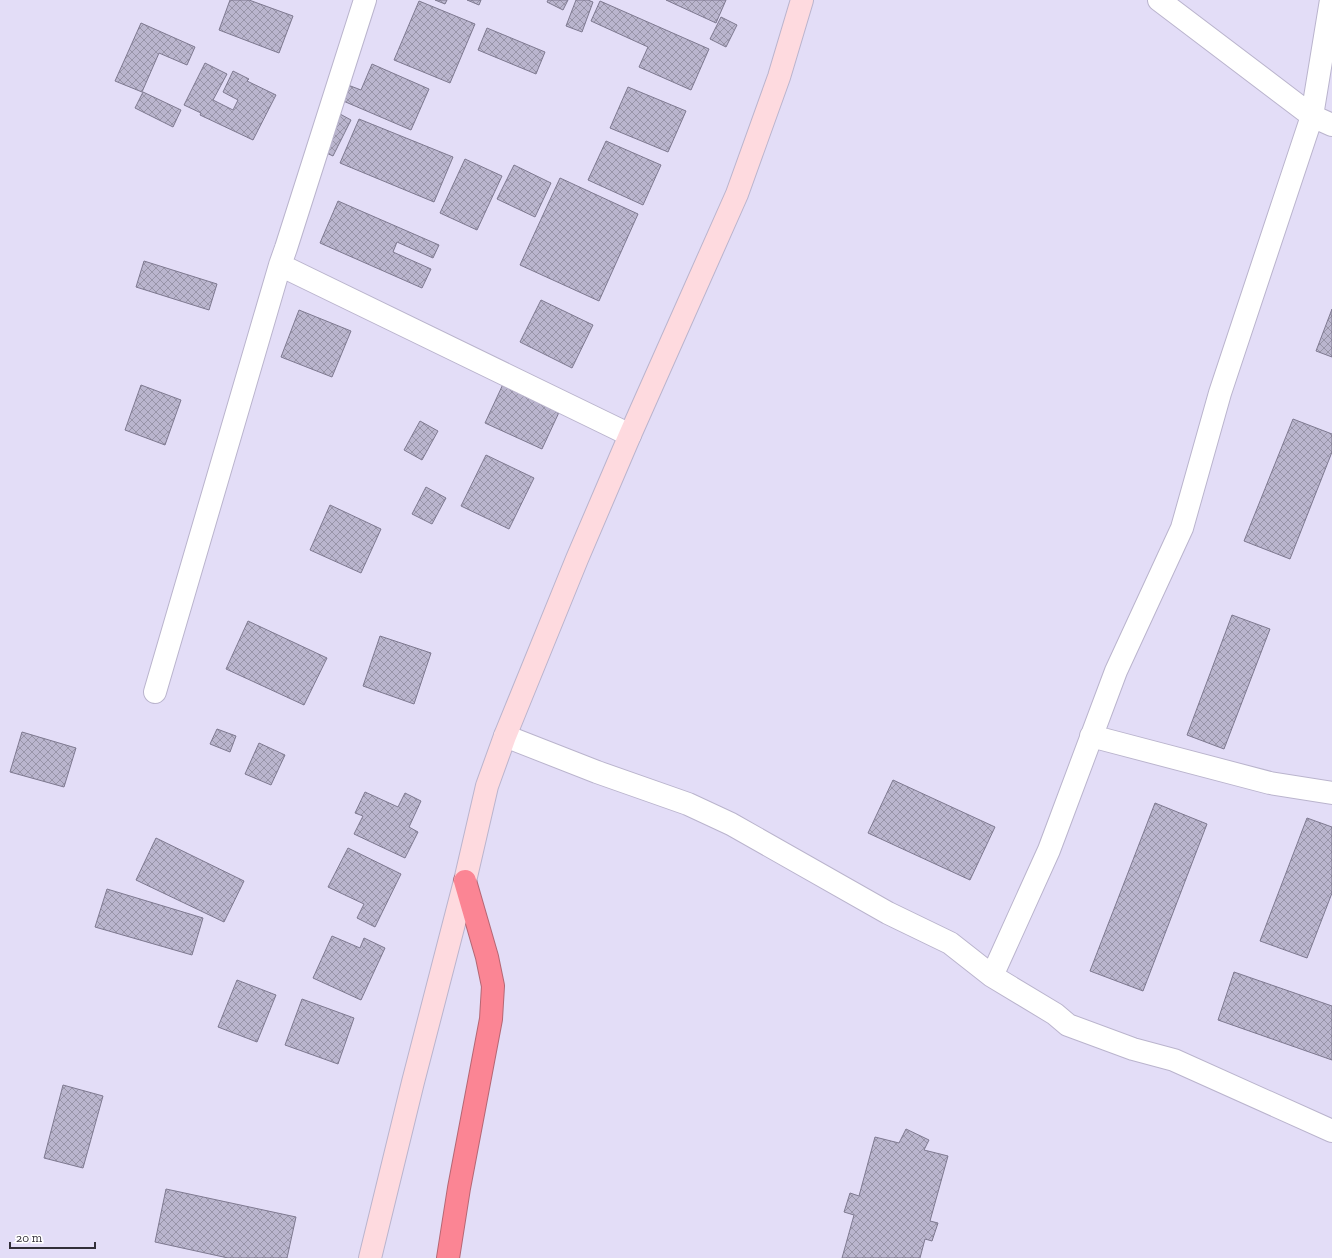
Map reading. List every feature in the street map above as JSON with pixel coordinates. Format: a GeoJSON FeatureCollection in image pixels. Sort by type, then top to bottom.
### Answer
{"type":"FeatureCollection","features":[{"type":"Feature","properties":{"kind":"highway"},"geometry":{"type":"LineString","coordinates":[[448,1258],[459,1188],[491,1019],[492,986],[487,957],[465,881]]}},
{"type":"Feature","properties":{"kind":"main road"},"geometry":{"type":"LineString","coordinates":[[370,1258],[413,1082],[465,881],[487,786],[505,736],[630,435],[737,194],[779,78],[802,0]]}},
{"type":"Feature","properties":{"kind":"street"},"geometry":{"type":"LineString","coordinates":[[155,692],[280,264],[365,0]]}},
{"type":"Feature","properties":{"kind":"street"},"geometry":{"type":"LineString","coordinates":[[1159,0],[1312,116],[1332,125]]}},
{"type":"Feature","properties":{"kind":"street"},"geometry":{"type":"LineString","coordinates":[[992,976],[1049,850],[1116,671],[1182,528],[1220,393],[1312,116],[1331,0]]}},
{"type":"Feature","properties":{"kind":"street"},"geometry":{"type":"LineString","coordinates":[[280,264],[630,435]]}},
{"type":"Feature","properties":{"kind":"street"},"geometry":{"type":"LineString","coordinates":[[505,736],[597,772],[688,804],[731,824],[888,913],[950,943],[992,976],[1055,1014],[1068,1025],[1133,1049],[1174,1060],[1332,1131]]}},
{"type":"Feature","properties":{"kind":"street"},"geometry":{"type":"LineString","coordinates":[[1091,736],[1270,783],[1332,793]]}},
{"type":"Feature","properties":{"kind":"building"},"geometry":{"type":"Polygon","coordinates":[[[230,0],[249,0],[293,16],[279,53],[219,30],[230,0]]]}},
{"type":"Feature","properties":{"kind":"building"},"geometry":{"type":"Polygon","coordinates":[[[435,0],[447,0],[445,4],[435,0]]]}},
{"type":"Feature","properties":{"kind":"building"},"geometry":{"type":"Polygon","coordinates":[[[467,0],[481,0],[479,5],[467,0]]]}},
{"type":"Feature","properties":{"kind":"building"},"geometry":{"type":"Polygon","coordinates":[[[548,0],[568,0],[563,10],[547,2],[548,0]]]}},
{"type":"Feature","properties":{"kind":"building"},"geometry":{"type":"Polygon","coordinates":[[[576,0],[588,0],[593,2],[582,32],[566,26],[576,0]]]}},
{"type":"Feature","properties":{"kind":"building"},"geometry":{"type":"Polygon","coordinates":[[[666,0],[726,0],[716,23],[666,0]]]}},
{"type":"Feature","properties":{"kind":"building"},"geometry":{"type":"Polygon","coordinates":[[[419,1],[475,24],[450,83],[394,60],[419,1]]]}},
{"type":"Feature","properties":{"kind":"building"},"geometry":{"type":"Polygon","coordinates":[[[600,1],[709,49],[691,90],[639,67],[648,47],[591,21],[600,1]]]}},
{"type":"Feature","properties":{"kind":"building"},"geometry":{"type":"Polygon","coordinates":[[[721,17],[737,25],[726,47],[710,39],[721,17]]]}},
{"type":"Feature","properties":{"kind":"building"},"geometry":{"type":"Polygon","coordinates":[[[141,23],[195,47],[187,65],[159,53],[142,92],[115,81],[141,23]]]}},
{"type":"Feature","properties":{"kind":"building"},"geometry":{"type":"Polygon","coordinates":[[[487,28],[545,52],[536,74],[478,50],[487,28]]]}},
{"type":"Feature","properties":{"kind":"building"},"geometry":{"type":"Polygon","coordinates":[[[205,63],[227,74],[213,100],[233,110],[238,100],[223,92],[233,71],[249,79],[247,81],[276,95],[253,140],[200,115],[201,113],[184,105],[205,63]]]}},
{"type":"Feature","properties":{"kind":"building"},"geometry":{"type":"Polygon","coordinates":[[[372,64],[429,89],[411,130],[341,100],[348,85],[361,90],[372,64]]]}},
{"type":"Feature","properties":{"kind":"building"},"geometry":{"type":"Polygon","coordinates":[[[628,87],[686,111],[668,152],[610,128],[628,87]]]}},
{"type":"Feature","properties":{"kind":"building"},"geometry":{"type":"Polygon","coordinates":[[[143,92],[181,110],[173,127],[135,108],[143,92]]]}},
{"type":"Feature","properties":{"kind":"building"},"geometry":{"type":"Polygon","coordinates":[[[340,114],[351,120],[333,156],[322,151],[340,114]]]}},
{"type":"Feature","properties":{"kind":"building"},"geometry":{"type":"Polygon","coordinates":[[[359,119],[453,157],[434,202],[340,163],[359,119]]]}},
{"type":"Feature","properties":{"kind":"building"},"geometry":{"type":"Polygon","coordinates":[[[606,141],[661,165],[643,205],[588,180],[606,141]]]}},
{"type":"Feature","properties":{"kind":"building"},"geometry":{"type":"Polygon","coordinates":[[[465,159],[502,176],[477,230],[440,213],[465,159]]]}},
{"type":"Feature","properties":{"kind":"building"},"geometry":{"type":"Polygon","coordinates":[[[514,165],[551,183],[535,217],[497,199],[514,165]]]}},
{"type":"Feature","properties":{"kind":"building"},"geometry":{"type":"Polygon","coordinates":[[[560,178],[638,214],[599,301],[520,265],[560,178]]]}},
{"type":"Feature","properties":{"kind":"building"},"geometry":{"type":"Polygon","coordinates":[[[338,201],[439,245],[433,258],[397,242],[393,252],[431,269],[422,288],[320,243],[338,201]]]}},
{"type":"Feature","properties":{"kind":"building"},"geometry":{"type":"Polygon","coordinates":[[[144,261],[217,284],[209,310],[136,287],[144,261]]]}},
{"type":"Feature","properties":{"kind":"building"},"geometry":{"type":"Polygon","coordinates":[[[541,300],[593,325],[572,368],[520,342],[541,300]]]}},
{"type":"Feature","properties":{"kind":"building"},"geometry":{"type":"Polygon","coordinates":[[[1332,309],[1332,357],[1316,351],[1332,309]]]}},
{"type":"Feature","properties":{"kind":"building"},"geometry":{"type":"Polygon","coordinates":[[[299,310],[351,331],[332,377],[281,357],[299,310]]]}},
{"type":"Feature","properties":{"kind":"building"},"geometry":{"type":"Polygon","coordinates":[[[504,382],[561,408],[542,449],[485,423],[504,382]]]}},
{"type":"Feature","properties":{"kind":"building"},"geometry":{"type":"Polygon","coordinates":[[[141,385],[181,400],[165,445],[125,430],[141,385]]]}},
{"type":"Feature","properties":{"kind":"building"},"geometry":{"type":"Polygon","coordinates":[[[1293,419],[1332,434],[1332,452],[1290,559],[1244,541],[1293,419]]]}},
{"type":"Feature","properties":{"kind":"building"},"geometry":{"type":"Polygon","coordinates":[[[420,421],[438,431],[422,460],[404,450],[420,421]]]}},
{"type":"Feature","properties":{"kind":"building"},"geometry":{"type":"Polygon","coordinates":[[[486,455],[534,478],[509,529],[461,506],[486,455]]]}},
{"type":"Feature","properties":{"kind":"building"},"geometry":{"type":"Polygon","coordinates":[[[426,487],[446,498],[432,524],[412,514],[426,487]]]}},
{"type":"Feature","properties":{"kind":"building"},"geometry":{"type":"Polygon","coordinates":[[[330,505],[381,529],[361,573],[310,550],[330,505]]]}},
{"type":"Feature","properties":{"kind":"building"},"geometry":{"type":"Polygon","coordinates":[[[1232,615],[1270,629],[1224,749],[1187,735],[1232,615]]]}},
{"type":"Feature","properties":{"kind":"building"},"geometry":{"type":"Polygon","coordinates":[[[248,621],[327,658],[304,705],[226,669],[248,621]]]}},
{"type":"Feature","properties":{"kind":"building"},"geometry":{"type":"Polygon","coordinates":[[[380,636],[431,653],[414,704],[363,686],[380,636]]]}},
{"type":"Feature","properties":{"kind":"building"},"geometry":{"type":"Polygon","coordinates":[[[217,729],[236,736],[230,752],[210,744],[217,729]]]}},
{"type":"Feature","properties":{"kind":"building"},"geometry":{"type":"Polygon","coordinates":[[[22,732],[76,748],[64,787],[10,772],[22,732]]]}},
{"type":"Feature","properties":{"kind":"building"},"geometry":{"type":"Polygon","coordinates":[[[259,743],[285,755],[271,785],[245,774],[259,743]]]}},
{"type":"Feature","properties":{"kind":"building"},"geometry":{"type":"Polygon","coordinates":[[[893,780],[995,827],[970,880],[868,833],[893,780]]]}},
{"type":"Feature","properties":{"kind":"building"},"geometry":{"type":"Polygon","coordinates":[[[365,792],[398,807],[405,793],[421,801],[409,827],[418,832],[405,858],[354,834],[363,816],[355,813],[365,792]]]}},
{"type":"Feature","properties":{"kind":"building"},"geometry":{"type":"Polygon","coordinates":[[[1155,803],[1207,824],[1143,991],[1090,971],[1155,803]]]}},
{"type":"Feature","properties":{"kind":"building"},"geometry":{"type":"Polygon","coordinates":[[[1307,818],[1332,827],[1332,893],[1307,958],[1260,941],[1307,818]]]}},
{"type":"Feature","properties":{"kind":"building"},"geometry":{"type":"Polygon","coordinates":[[[156,838],[244,881],[224,922],[136,880],[156,838]]]}},
{"type":"Feature","properties":{"kind":"building"},"geometry":{"type":"Polygon","coordinates":[[[348,848],[401,874],[375,927],[357,918],[364,904],[328,887],[348,848]]]}},
{"type":"Feature","properties":{"kind":"building"},"geometry":{"type":"Polygon","coordinates":[[[107,889],[203,918],[192,955],[95,927],[107,889]]]}},
{"type":"Feature","properties":{"kind":"building"},"geometry":{"type":"Polygon","coordinates":[[[332,936],[360,948],[364,938],[385,948],[361,1000],[313,978],[332,936]]]}},
{"type":"Feature","properties":{"kind":"building"},"geometry":{"type":"Polygon","coordinates":[[[1234,972],[1332,1006],[1332,1060],[1218,1020],[1234,972]]]}},
{"type":"Feature","properties":{"kind":"building"},"geometry":{"type":"Polygon","coordinates":[[[237,980],[276,995],[257,1042],[218,1027],[237,980]]]}},
{"type":"Feature","properties":{"kind":"building"},"geometry":{"type":"Polygon","coordinates":[[[302,999],[354,1018],[338,1064],[285,1045],[302,999]]]}},
{"type":"Feature","properties":{"kind":"building"},"geometry":{"type":"Polygon","coordinates":[[[63,1085],[103,1096],[83,1168],[44,1158],[63,1085]]]}},
{"type":"Feature","properties":{"kind":"building"},"geometry":{"type":"Polygon","coordinates":[[[906,1129],[929,1140],[924,1150],[948,1156],[930,1221],[938,1223],[932,1241],[925,1239],[920,1258],[842,1258],[854,1215],[844,1212],[850,1193],[859,1196],[875,1137],[899,1143],[906,1129]]]}},
{"type":"Feature","properties":{"kind":"building"},"geometry":{"type":"Polygon","coordinates":[[[166,1189],[296,1217],[287,1258],[228,1258],[155,1242],[166,1189]]]}}]}
